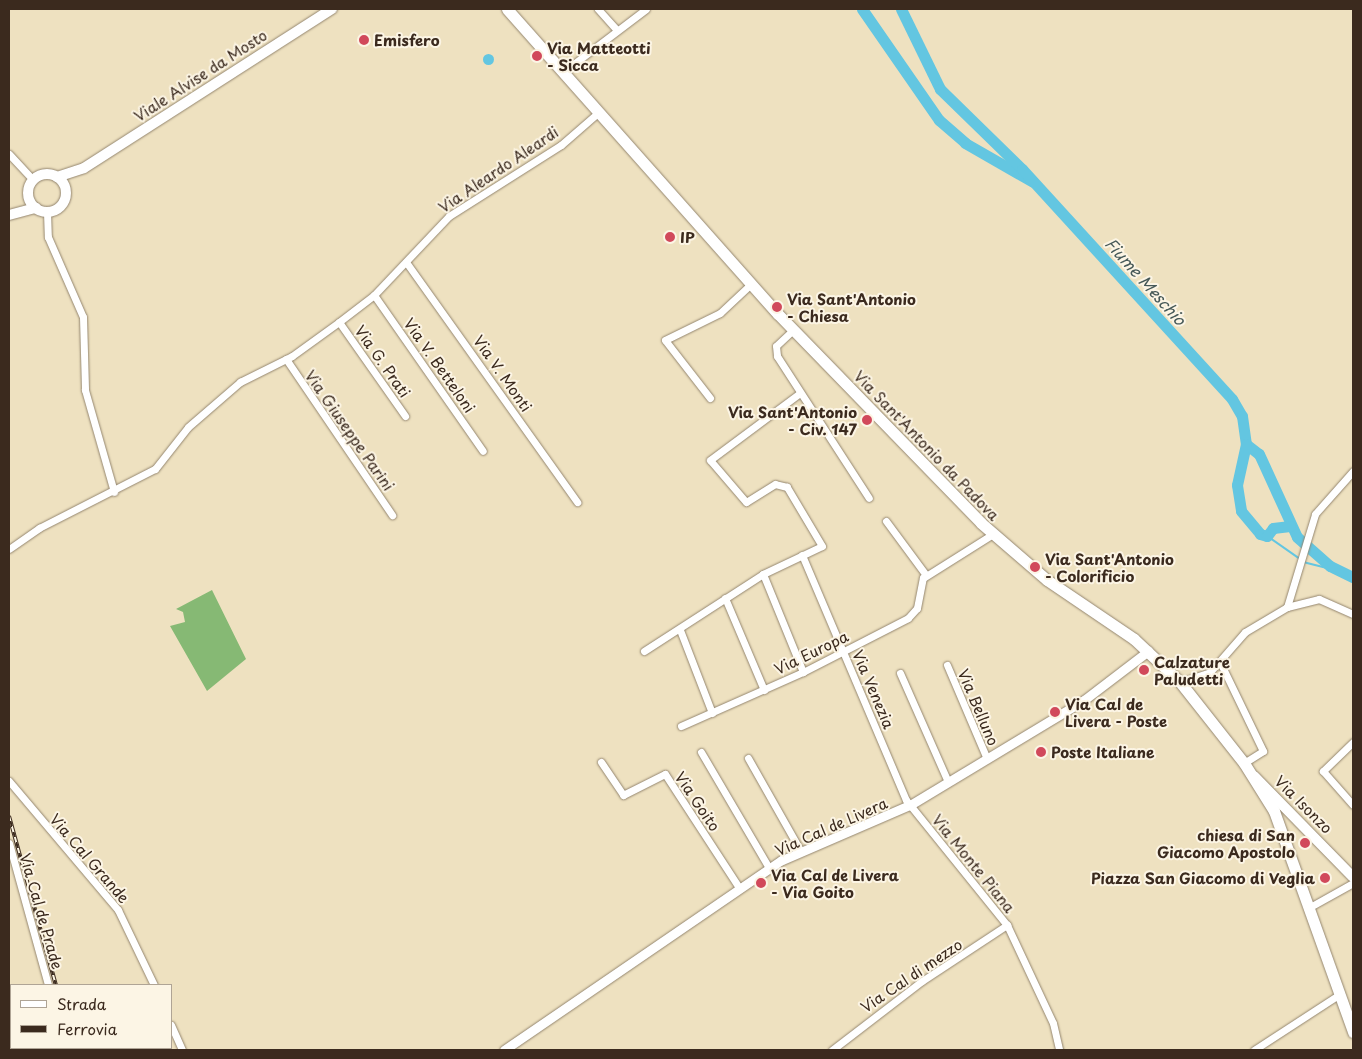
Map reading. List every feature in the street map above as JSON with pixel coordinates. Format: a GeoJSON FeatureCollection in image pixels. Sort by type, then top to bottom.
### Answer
{"type":"FeatureCollection","features":[{"type":"Feature","properties":{"kind":"main road","name":"Viale Alvise da Mosto"},"geometry":{"type":"LineString","coordinates":[[57,177],[84,168],[332,9]]}},
{"type":"Feature","properties":{"kind":"main road","name":"Via Sant'Antonio da Padova"},"geometry":{"type":"LineString","coordinates":[[507,9],[793,330],[993,534],[1047,580],[1148,651],[1180,682],[1244,763],[1281,826],[1353,1032]]}},
{"type":"Feature","properties":{"kind":"main road","name":"Viale Alvise da Mosto"},"geometry":{"type":"LineString","coordinates":[[66,190],[84,168]]}},
{"type":"Feature","properties":{"kind":"main road"},"geometry":{"type":"LineString","coordinates":[[44,174],[57,177],[66,190],[62,204],[47,212],[36,208],[12,213],[29,196],[33,180],[44,174]]}},
{"type":"Feature","properties":{"kind":"main road"},"geometry":{"type":"LineString","coordinates":[[29,196],[36,208]]}},
{"type":"Feature","properties":{"kind":"main road","name":"Via Isonzo"},"geometry":{"type":"LineString","coordinates":[[1253,776],[1353,877]]}},
{"type":"Feature","properties":{"kind":"street"},"geometry":{"type":"LineString","coordinates":[[598,9],[616,29]]}},
{"type":"Feature","properties":{"kind":"street"},"geometry":{"type":"LineString","coordinates":[[563,72],[616,29],[646,9]]}},
{"type":"Feature","properties":{"kind":"street","name":"Via Aleardo Aleardi"},"geometry":{"type":"LineString","coordinates":[[114,492],[155,469],[188,428],[240,382],[286,359],[374,295],[453,212],[560,145],[599,112]]}},
{"type":"Feature","properties":{"kind":"street"},"geometry":{"type":"LineString","coordinates":[[9,154],[33,180]]}},
{"type":"Feature","properties":{"kind":"street"},"geometry":{"type":"LineString","coordinates":[[9,550],[39,528],[114,492],[85,390],[83,317],[48,237],[47,212]]}},
{"type":"Feature","properties":{"kind":"street","name":"Via V. Monti"},"geometry":{"type":"LineString","coordinates":[[406,262],[577,502]]}},
{"type":"Feature","properties":{"kind":"street"},"geometry":{"type":"LineString","coordinates":[[710,398],[665,340],[720,313],[751,284]]}},
{"type":"Feature","properties":{"kind":"street","name":"Via V. Betteloni"},"geometry":{"type":"LineString","coordinates":[[374,295],[483,451]]}},
{"type":"Feature","properties":{"kind":"street","name":"Via G. Prati"},"geometry":{"type":"LineString","coordinates":[[339,322],[405,416]]}},
{"type":"Feature","properties":{"kind":"street"},"geometry":{"type":"LineString","coordinates":[[793,330],[776,346],[776,353],[869,498]]}},
{"type":"Feature","properties":{"kind":"street","name":"Via Giuseppe Parini"},"geometry":{"type":"LineString","coordinates":[[286,359],[392,515]]}},
{"type":"Feature","properties":{"kind":"street"},"geometry":{"type":"LineString","coordinates":[[644,651],[680,630],[763,574],[818,549],[823,541],[784,484],[776,484],[746,502],[712,462],[800,393]]}},
{"type":"Feature","properties":{"kind":"street"},"geometry":{"type":"LineString","coordinates":[[1287,607],[1299,560],[1317,510],[1353,471]]}},
{"type":"Feature","properties":{"kind":"street"},"geometry":{"type":"LineString","coordinates":[[886,521],[926,576],[993,534]]}},
{"type":"Feature","properties":{"kind":"street","name":"Via Venezia"},"geometry":{"type":"LineString","coordinates":[[802,555],[910,805]]}},
{"type":"Feature","properties":{"kind":"street"},"geometry":{"type":"LineString","coordinates":[[763,574],[803,672]]}},
{"type":"Feature","properties":{"kind":"street","name":"Via Europa"},"geometry":{"type":"LineString","coordinates":[[681,726],[803,672],[912,616],[926,576]]}},
{"type":"Feature","properties":{"kind":"street"},"geometry":{"type":"LineString","coordinates":[[725,598],[764,690]]}},
{"type":"Feature","properties":{"kind":"street"},"geometry":{"type":"LineString","coordinates":[[1180,682],[1210,672],[1246,632],[1287,607],[1319,599],[1353,614]]}},
{"type":"Feature","properties":{"kind":"street"},"geometry":{"type":"LineString","coordinates":[[680,630],[712,713]]}},
{"type":"Feature","properties":{"kind":"street","name":"Via Cal de Livera"},"geometry":{"type":"LineString","coordinates":[[504,1050],[769,868],[800,850],[910,805],[1084,700],[1148,651]]}},
{"type":"Feature","properties":{"kind":"street"},"geometry":{"type":"LineString","coordinates":[[1220,662],[1263,751],[1244,763]]}},
{"type":"Feature","properties":{"kind":"street","name":"Via Belluno"},"geometry":{"type":"LineString","coordinates":[[947,665],[987,759]]}},
{"type":"Feature","properties":{"kind":"street"},"geometry":{"type":"LineString","coordinates":[[900,673],[948,782]]}},
{"type":"Feature","properties":{"kind":"street"},"geometry":{"type":"LineString","coordinates":[[1353,742],[1323,771],[1353,805]]}},
{"type":"Feature","properties":{"kind":"street"},"geometry":{"type":"LineString","coordinates":[[701,752],[769,868]]}},
{"type":"Feature","properties":{"kind":"street"},"geometry":{"type":"LineString","coordinates":[[748,758],[800,850]]}},
{"type":"Feature","properties":{"kind":"street","name":"Via Goito"},"geometry":{"type":"LineString","coordinates":[[601,762],[623,795],[665,774],[740,889]]}},
{"type":"Feature","properties":{"kind":"street","name":"Via Cal Grande"},"geometry":{"type":"LineString","coordinates":[[9,781],[118,910],[154,984]]}},
{"type":"Feature","properties":{"kind":"street","name":"Via Monte Piana"},"geometry":{"type":"LineString","coordinates":[[910,805],[1007,925],[1053,1023],[1059,1050]]}},
{"type":"Feature","properties":{"kind":"street","name":"Via Cal de Prade"},"geometry":{"type":"LineString","coordinates":[[9,843],[48,984]]}},
{"type":"Feature","properties":{"kind":"street"},"geometry":{"type":"LineString","coordinates":[[1310,907],[1353,883]]}},
{"type":"Feature","properties":{"kind":"street","name":"Via Cal di mezzo"},"geometry":{"type":"LineString","coordinates":[[832,1050],[884,1009],[1007,925]]}},
{"type":"Feature","properties":{"kind":"street"},"geometry":{"type":"LineString","coordinates":[[1254,1050],[1340,994]]}},
{"type":"Feature","properties":{"kind":"street"},"geometry":{"type":"LineString","coordinates":[[172,1027],[182,1050]]}},
{"type":"Feature","properties":{"kind":"green space"},"geometry":{"type":"Polygon","coordinates":[[[212,590],[246,659],[207,691],[170,626],[185,622],[183,612],[176,609],[212,590]]]}},
{"type":"Feature","properties":{"kind":"water"},"geometry":{"type":"Polygon","coordinates":[[[488,53],[494,59],[488,65],[482,59],[488,53]]]}},
{"type":"Feature","properties":{"kind":"waterway"},"geometry":{"type":"LineString","coordinates":[[862,9],[939,120],[965,143],[1033,182]]}},
{"type":"Feature","properties":{"kind":"waterway","name":"Fiume Meschio"},"geometry":{"type":"LineString","coordinates":[[901,9],[940,89],[1022,169],[1232,399],[1242,416],[1246,444],[1259,454],[1297,537],[1330,566],[1353,577]]}},
{"type":"Feature","properties":{"kind":"waterway"},"geometry":{"type":"LineString","coordinates":[[1246,444],[1237,485],[1241,511],[1260,534],[1267,536],[1273,528],[1290,526]]}},
{"type":"Feature","properties":{"kind":"waterway"},"geometry":{"type":"LineString","coordinates":[[1267,536],[1300,559]]}},
{"type":"Feature","properties":{"kind":"waterway"},"geometry":{"type":"LineString","coordinates":[[1303,562],[1338,571]]}},
{"type":"Feature","properties":{"kind":"railway"},"geometry":{"type":"LineString","coordinates":[[9,816],[56,984]]}},
{"type":"Feature","properties":{"kind":"place","name":"Emisfero"},"geometry":{"type":"Point","coordinates":[364,40]}},
{"type":"Feature","properties":{"kind":"place","name":"Via Matteotti - Sicca"},"geometry":{"type":"Point","coordinates":[537,56]}},
{"type":"Feature","properties":{"kind":"place","name":"IP"},"geometry":{"type":"Point","coordinates":[670,237]}},
{"type":"Feature","properties":{"kind":"place","name":"Via Sant'Antonio - Chiesa"},"geometry":{"type":"Point","coordinates":[777,307]}},
{"type":"Feature","properties":{"kind":"place","name":"Via Sant'Antonio - Civ. 147"},"geometry":{"type":"Point","coordinates":[867,420]}},
{"type":"Feature","properties":{"kind":"place","name":"Via Sant'Antonio - Colorificio"},"geometry":{"type":"Point","coordinates":[1035,567]}},
{"type":"Feature","properties":{"kind":"place","name":"Calzature Paludetti"},"geometry":{"type":"Point","coordinates":[1144,670]}},
{"type":"Feature","properties":{"kind":"place","name":"Via Cal de Livera - Poste"},"geometry":{"type":"Point","coordinates":[1055,712]}},
{"type":"Feature","properties":{"kind":"place","name":"Poste Italiane"},"geometry":{"type":"Point","coordinates":[1041,752]}},
{"type":"Feature","properties":{"kind":"place","name":"chiesa di San Giacomo Apostolo"},"geometry":{"type":"Point","coordinates":[1305,843]}},
{"type":"Feature","properties":{"kind":"place","name":"Piazza San Giacomo di Veglia"},"geometry":{"type":"Point","coordinates":[1325,878]}},
{"type":"Feature","properties":{"kind":"place","name":"Via Cal de Livera - Via Goito"},"geometry":{"type":"Point","coordinates":[761,883]}}]}
